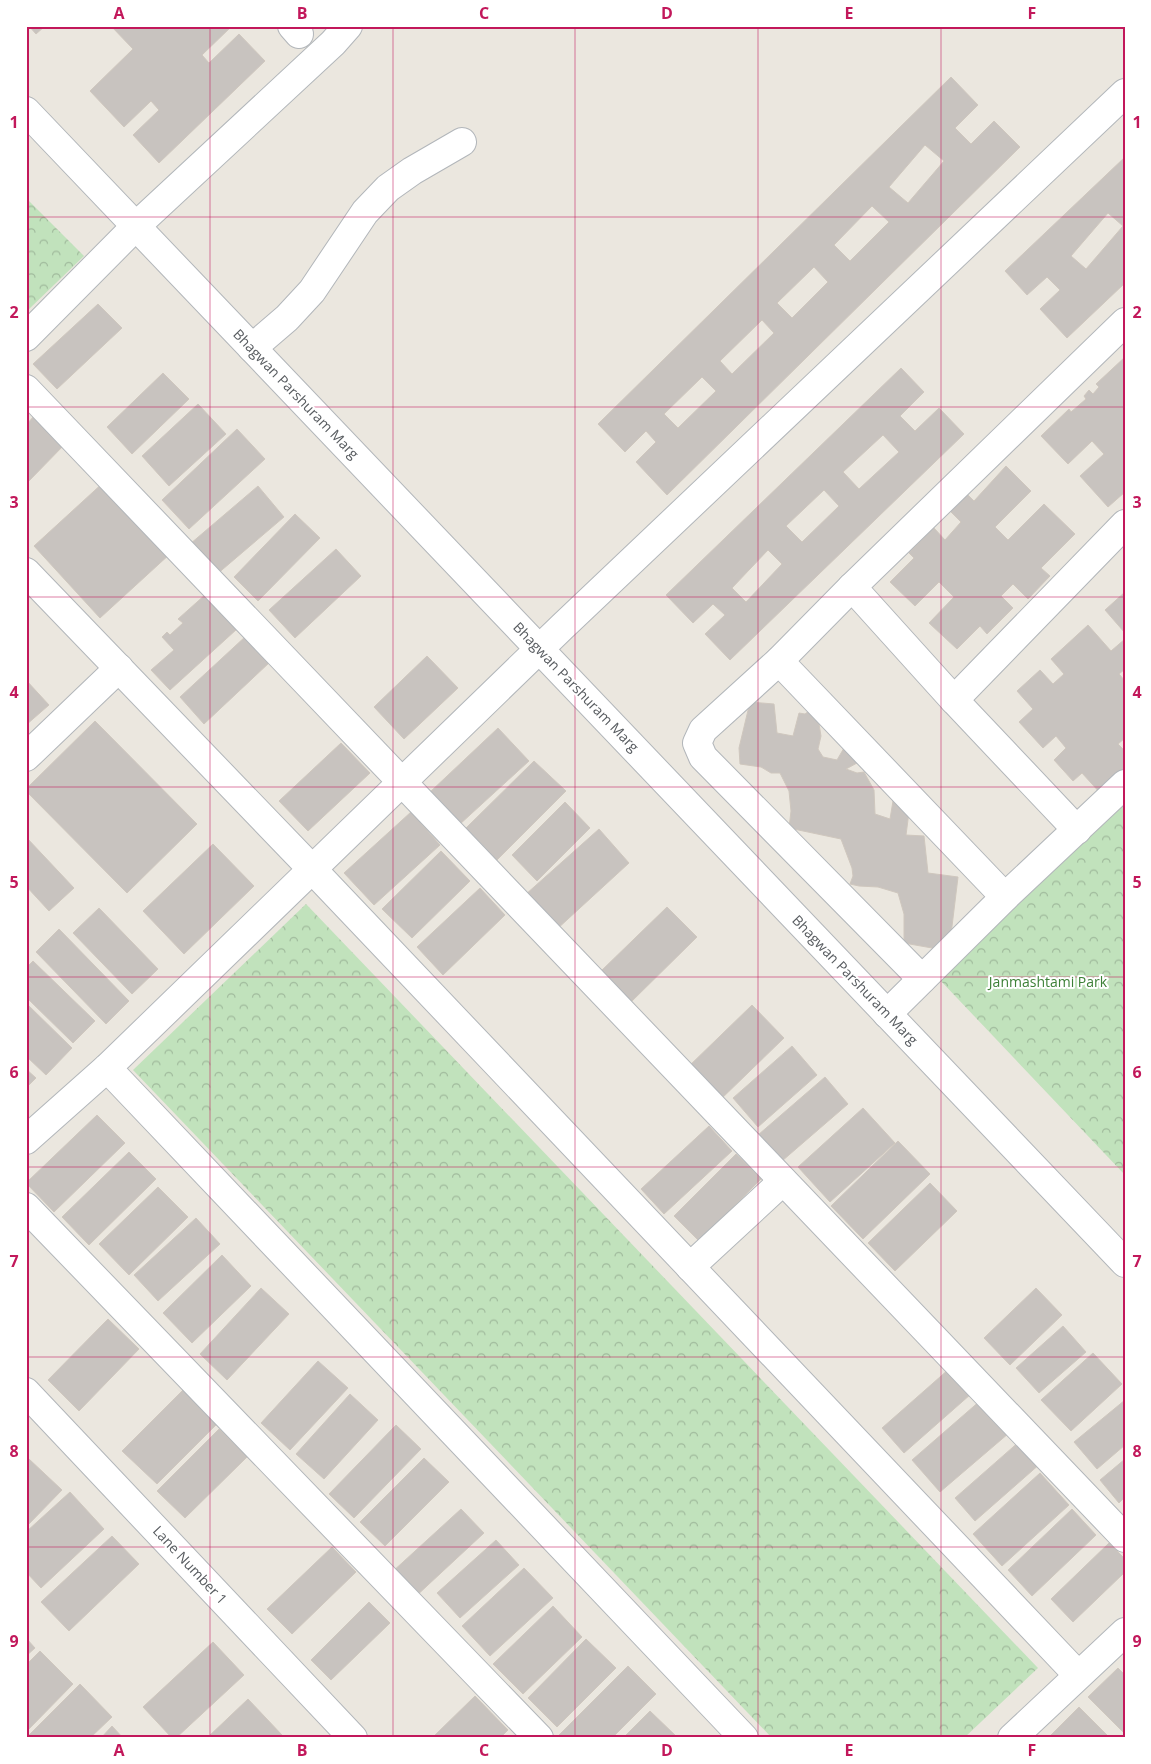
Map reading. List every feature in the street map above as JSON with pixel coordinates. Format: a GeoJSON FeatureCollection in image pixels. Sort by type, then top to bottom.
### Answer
{"type":"FeatureCollection","features":[{"type":"Feature","properties":{"kind":"street"},"geometry":{"type":"LineString","coordinates":[[26,337],[136,226],[348,26]]}},
{"type":"Feature","properties":{"kind":"street"},"geometry":{"type":"LineString","coordinates":[[26,1140],[107,1068],[539,649],[1125,93]]}},
{"type":"Feature","properties":{"kind":"street","name":"Bhagwan Parshuram Marg"},"geometry":{"type":"LineString","coordinates":[[26,111],[1125,1263]]}},
{"type":"Feature","properties":{"kind":"street"},"geometry":{"type":"LineString","coordinates":[[252,348],[287,318],[312,291],[365,212],[388,188],[412,171],[462,142]]}},
{"type":"Feature","properties":{"kind":"street"},"geometry":{"type":"LineString","coordinates":[[922,979],[703,757],[696,743],[703,730],[779,661],[852,587],[1125,322]]}},
{"type":"Feature","properties":{"kind":"street"},"geometry":{"type":"LineString","coordinates":[[26,389],[1125,1538]]}},
{"type":"Feature","properties":{"kind":"street"},"geometry":{"type":"LineString","coordinates":[[954,700],[1125,524]]}},
{"type":"Feature","properties":{"kind":"street"},"geometry":{"type":"LineString","coordinates":[[26,572],[312,868],[1078,1676]]}},
{"type":"Feature","properties":{"kind":"street"},"geometry":{"type":"LineString","coordinates":[[852,587],[954,700],[1077,830]]}},
{"type":"Feature","properties":{"kind":"street"},"geometry":{"type":"LineString","coordinates":[[779,661],[1005,897]]}},
{"type":"Feature","properties":{"kind":"street"},"geometry":{"type":"LineString","coordinates":[[26,757],[119,668]]}},
{"type":"Feature","properties":{"kind":"street"},"geometry":{"type":"LineString","coordinates":[[887,1014],[1005,897],[1125,784]]}},
{"type":"Feature","properties":{"kind":"street"},"geometry":{"type":"LineString","coordinates":[[107,1068],[744,1738]]}},
{"type":"Feature","properties":{"kind":"street"},"geometry":{"type":"LineString","coordinates":[[690,1267],[783,1181]]}},
{"type":"Feature","properties":{"kind":"street"},"geometry":{"type":"LineString","coordinates":[[26,1207],[539,1738]]}},
{"type":"Feature","properties":{"kind":"street","name":"Lane Number 1"},"geometry":{"type":"LineString","coordinates":[[26,1392],[353,1738]]}},
{"type":"Feature","properties":{"kind":"street"},"geometry":{"type":"LineString","coordinates":[[1012,1738],[1125,1632]]}},
{"type":"Feature","properties":{"kind":"green space"},"geometry":{"type":"Polygon","coordinates":[[[26,198],[84,256],[26,312],[26,198]]]}},
{"type":"Feature","properties":{"kind":"green space","name":"Janmashtami Park"},"geometry":{"type":"Polygon","coordinates":[[[1125,804],[1125,1175],[939,979],[1125,804]]]}},
{"type":"Feature","properties":{"kind":"green space"},"geometry":{"type":"Polygon","coordinates":[[[306,904],[1038,1668],[964,1738],[772,1738],[133,1070],[306,904]]]}},
{"type":"Feature","properties":{"kind":"building"},"geometry":{"type":"Polygon","coordinates":[[[29,26],[45,26],[36,34],[29,26]]]}},
{"type":"Feature","properties":{"kind":"building"},"geometry":{"type":"Polygon","coordinates":[[[111,26],[232,26],[202,55],[209,63],[239,34],[265,61],[159,163],[133,135],[159,110],[151,101],[124,127],[90,91],[133,49],[111,26]]]}},
{"type":"Feature","properties":{"kind":"building"},"geometry":{"type":"Polygon","coordinates":[[[951,77],[978,105],[955,128],[971,144],[994,121],[1020,147],[667,495],[636,462],[656,442],[646,431],[625,452],[598,424],[951,77]],[[925,145],[889,187],[908,203],[944,161],[925,145]],[[872,206],[834,245],[850,261],[889,222],[872,206]],[[814,267],[777,303],[792,318],[828,282],[814,267]],[[762,320],[720,361],[732,374],[774,333],[762,320]],[[702,377],[664,414],[678,428],[716,391],[702,377]]]}},
{"type":"Feature","properties":{"kind":"building"},"geometry":{"type":"Polygon","coordinates":[[[1125,157],[1125,283],[1067,338],[1040,309],[1060,290],[1047,277],[1027,295],[1005,271],[1125,157]],[[1108,213],[1071,256],[1086,269],[1123,226],[1108,213]]]}},
{"type":"Feature","properties":{"kind":"building"},"geometry":{"type":"Polygon","coordinates":[[[98,304],[122,328],[57,389],[33,364],[98,304]]]}},
{"type":"Feature","properties":{"kind":"building"},"geometry":{"type":"Polygon","coordinates":[[[1125,357],[1125,492],[1108,507],[1080,476],[1104,454],[1092,441],[1068,464],[1041,436],[1069,409],[1071,412],[1086,399],[1084,396],[1089,390],[1093,394],[1099,387],[1096,384],[1125,357]]]}},
{"type":"Feature","properties":{"kind":"building"},"geometry":{"type":"Polygon","coordinates":[[[901,368],[924,392],[900,416],[915,431],[939,408],[964,434],[730,660],[705,634],[725,615],[713,604],[693,623],[666,595],[901,368]],[[883,435],[843,472],[859,489],[899,452],[883,435]],[[824,490],[786,526],[802,542],[839,506],[824,490]],[[768,550],[732,588],[746,602],[782,564],[768,550]]]}},
{"type":"Feature","properties":{"kind":"building"},"geometry":{"type":"Polygon","coordinates":[[[163,373],[189,399],[132,454],[107,427],[163,373]]]}},
{"type":"Feature","properties":{"kind":"building"},"geometry":{"type":"Polygon","coordinates":[[[198,404],[226,434],[169,486],[142,456],[198,404]]]}},
{"type":"Feature","properties":{"kind":"building"},"geometry":{"type":"Polygon","coordinates":[[[35,415],[65,444],[26,484],[26,425],[35,415]]]}},
{"type":"Feature","properties":{"kind":"building"},"geometry":{"type":"Polygon","coordinates":[[[237,429],[265,459],[189,529],[162,500],[237,429]]]}},
{"type":"Feature","properties":{"kind":"building"},"geometry":{"type":"Polygon","coordinates":[[[1006,466],[1031,491],[995,527],[1008,540],[1044,504],[1075,534],[1041,568],[1050,576],[1028,599],[1013,584],[1001,596],[1013,608],[987,634],[980,626],[957,649],[929,623],[954,597],[939,582],[915,606],[890,582],[914,558],[909,553],[934,528],[945,540],[961,522],[950,511],[967,494],[974,501],[1006,466]]]}},
{"type":"Feature","properties":{"kind":"building"},"geometry":{"type":"Polygon","coordinates":[[[105,481],[171,553],[100,618],[34,546],[105,481]]]}},
{"type":"Feature","properties":{"kind":"building"},"geometry":{"type":"Polygon","coordinates":[[[258,486],[284,517],[216,575],[190,544],[258,486]]]}},
{"type":"Feature","properties":{"kind":"building"},"geometry":{"type":"Polygon","coordinates":[[[295,514],[320,538],[258,601],[234,577],[295,514]]]}},
{"type":"Feature","properties":{"kind":"building"},"geometry":{"type":"Polygon","coordinates":[[[336,549],[361,576],[295,638],[269,610],[336,549]]]}},
{"type":"Feature","properties":{"kind":"building"},"geometry":{"type":"Polygon","coordinates":[[[1125,592],[1125,633],[1105,610],[1125,592]]]}},
{"type":"Feature","properties":{"kind":"building"},"geometry":{"type":"Polygon","coordinates":[[[206,594],[237,629],[170,690],[151,670],[174,650],[162,637],[167,632],[170,635],[183,623],[178,619],[206,594]]]}},
{"type":"Feature","properties":{"kind":"building"},"geometry":{"type":"Polygon","coordinates":[[[1088,625],[1111,651],[1125,639],[1125,669],[1119,674],[1125,681],[1125,738],[1118,744],[1125,751],[1125,775],[1102,795],[1082,773],[1073,781],[1054,760],[1066,748],[1056,736],[1043,748],[1019,722],[1033,709],[1017,691],[1040,670],[1053,684],[1064,674],[1051,659],[1088,625]]]}},
{"type":"Feature","properties":{"kind":"building"},"geometry":{"type":"Polygon","coordinates":[[[246,636],[270,662],[204,724],[180,697],[246,636]]]}},
{"type":"Feature","properties":{"kind":"building"},"geometry":{"type":"Polygon","coordinates":[[[427,656],[458,688],[404,739],[374,707],[427,656]]]}},
{"type":"Feature","properties":{"kind":"building"},"geometry":{"type":"Polygon","coordinates":[[[26,680],[49,705],[26,725],[26,680]]]}},
{"type":"Feature","properties":{"kind":"building"},"geometry":{"type":"Polygon","coordinates":[[[750,702],[774,704],[777,733],[793,736],[799,713],[805,714],[809,711],[818,718],[821,736],[818,749],[823,757],[837,760],[844,748],[857,763],[846,769],[857,773],[864,772],[874,790],[875,814],[890,819],[893,801],[908,804],[909,812],[906,835],[924,836],[928,873],[958,877],[949,951],[904,943],[904,914],[898,893],[878,887],[850,884],[853,876],[852,868],[841,839],[789,828],[791,811],[789,791],[780,773],[771,773],[761,767],[740,764],[739,748],[750,702]]]}},
{"type":"Feature","properties":{"kind":"building"},"geometry":{"type":"Polygon","coordinates":[[[95,721],[197,824],[127,893],[26,791],[95,721]]]}},
{"type":"Feature","properties":{"kind":"building"},"geometry":{"type":"Polygon","coordinates":[[[498,728],[529,761],[459,825],[429,793],[498,728]]]}},
{"type":"Feature","properties":{"kind":"building"},"geometry":{"type":"Polygon","coordinates":[[[341,743],[370,773],[308,831],[279,801],[341,743]]]}},
{"type":"Feature","properties":{"kind":"building"},"geometry":{"type":"Polygon","coordinates":[[[534,761],[566,791],[497,860],[466,828],[534,761]]]}},
{"type":"Feature","properties":{"kind":"building"},"geometry":{"type":"Polygon","coordinates":[[[565,802],[590,828],[537,881],[512,855],[565,802]]]}},
{"type":"Feature","properties":{"kind":"building"},"geometry":{"type":"Polygon","coordinates":[[[411,812],[440,845],[374,905],[344,873],[411,812]]]}},
{"type":"Feature","properties":{"kind":"building"},"geometry":{"type":"Polygon","coordinates":[[[599,829],[629,863],[556,930],[525,895],[599,829]]]}},
{"type":"Feature","properties":{"kind":"building"},"geometry":{"type":"Polygon","coordinates":[[[26,837],[74,888],[49,911],[26,886],[26,837]]]}},
{"type":"Feature","properties":{"kind":"building"},"geometry":{"type":"Polygon","coordinates":[[[213,844],[254,886],[184,954],[143,911],[213,844]]]}},
{"type":"Feature","properties":{"kind":"building"},"geometry":{"type":"Polygon","coordinates":[[[441,851],[470,881],[412,938],[382,909],[441,851]]]}},
{"type":"Feature","properties":{"kind":"building"},"geometry":{"type":"Polygon","coordinates":[[[480,888],[505,915],[443,975],[417,947],[480,888]]]}},
{"type":"Feature","properties":{"kind":"building"},"geometry":{"type":"Polygon","coordinates":[[[667,907],[697,937],[629,1004],[599,973],[667,907]]]}},
{"type":"Feature","properties":{"kind":"building"},"geometry":{"type":"Polygon","coordinates":[[[99,908],[158,969],[132,994],[73,933],[99,908]]]}},
{"type":"Feature","properties":{"kind":"building"},"geometry":{"type":"Polygon","coordinates":[[[59,929],[129,1001],[106,1024],[36,952],[59,929]]]}},
{"type":"Feature","properties":{"kind":"building"},"geometry":{"type":"Polygon","coordinates":[[[33,961],[95,1021],[73,1043],[26,997],[26,968],[33,961]]]}},
{"type":"Feature","properties":{"kind":"building"},"geometry":{"type":"Polygon","coordinates":[[[26,1003],[72,1048],[46,1075],[26,1056],[26,1003]]]}},
{"type":"Feature","properties":{"kind":"building"},"geometry":{"type":"Polygon","coordinates":[[[752,1005],[784,1038],[718,1102],[686,1069],[752,1005]]]}},
{"type":"Feature","properties":{"kind":"building"},"geometry":{"type":"Polygon","coordinates":[[[792,1046],[817,1075],[758,1127],[733,1098],[792,1046]]]}},
{"type":"Feature","properties":{"kind":"building"},"geometry":{"type":"Polygon","coordinates":[[[26,1069],[36,1078],[26,1088],[26,1069]]]}},
{"type":"Feature","properties":{"kind":"building"},"geometry":{"type":"Polygon","coordinates":[[[825,1077],[848,1104],[782,1161],[758,1135],[825,1077]]]}},
{"type":"Feature","properties":{"kind":"building"},"geometry":{"type":"Polygon","coordinates":[[[863,1108],[895,1143],[830,1202],[798,1167],[863,1108]]]}},
{"type":"Feature","properties":{"kind":"building"},"geometry":{"type":"Polygon","coordinates":[[[97,1115],[125,1143],[54,1212],[26,1183],[97,1115]]]}},
{"type":"Feature","properties":{"kind":"building"},"geometry":{"type":"Polygon","coordinates":[[[709,1126],[732,1151],[664,1214],[641,1189],[709,1126]]]}},
{"type":"Feature","properties":{"kind":"building"},"geometry":{"type":"Polygon","coordinates":[[[898,1141],[930,1174],[863,1239],[831,1206],[898,1141]]]}},
{"type":"Feature","properties":{"kind":"building"},"geometry":{"type":"Polygon","coordinates":[[[129,1152],[156,1179],[89,1245],[62,1217],[129,1152]]]}},
{"type":"Feature","properties":{"kind":"building"},"geometry":{"type":"Polygon","coordinates":[[[736,1154],[761,1179],[699,1241],[674,1216],[736,1154]]]}},
{"type":"Feature","properties":{"kind":"building"},"geometry":{"type":"Polygon","coordinates":[[[930,1183],[957,1211],[895,1271],[868,1243],[930,1183]]]}},
{"type":"Feature","properties":{"kind":"building"},"geometry":{"type":"Polygon","coordinates":[[[158,1187],[188,1217],[129,1275],[99,1244],[158,1187]]]}},
{"type":"Feature","properties":{"kind":"building"},"geometry":{"type":"Polygon","coordinates":[[[196,1218],[220,1244],[158,1301],[134,1275],[196,1218]]]}},
{"type":"Feature","properties":{"kind":"building"},"geometry":{"type":"Polygon","coordinates":[[[222,1255],[251,1286],[192,1343],[163,1313],[222,1255]]]}},
{"type":"Feature","properties":{"kind":"building"},"geometry":{"type":"Polygon","coordinates":[[[261,1288],[289,1314],[227,1380],[200,1354],[261,1288]]]}},
{"type":"Feature","properties":{"kind":"building"},"geometry":{"type":"Polygon","coordinates":[[[1036,1288],[1062,1315],[1010,1365],[984,1338],[1036,1288]]]}},
{"type":"Feature","properties":{"kind":"building"},"geometry":{"type":"Polygon","coordinates":[[[108,1319],[139,1349],[79,1411],[48,1380],[108,1319]]]}},
{"type":"Feature","properties":{"kind":"building"},"geometry":{"type":"Polygon","coordinates":[[[1063,1326],[1086,1352],[1039,1393],[1016,1368],[1063,1326]]]}},
{"type":"Feature","properties":{"kind":"building"},"geometry":{"type":"Polygon","coordinates":[[[1093,1353],[1122,1384],[1071,1431],[1041,1400],[1093,1353]]]}},
{"type":"Feature","properties":{"kind":"building"},"geometry":{"type":"Polygon","coordinates":[[[318,1361],[348,1388],[290,1450],[261,1423],[318,1361]]]}},
{"type":"Feature","properties":{"kind":"building"},"geometry":{"type":"Polygon","coordinates":[[[949,1369],[971,1394],[904,1453],[882,1428],[949,1369]]]}},
{"type":"Feature","properties":{"kind":"building"},"geometry":{"type":"Polygon","coordinates":[[[183,1390],[217,1424],[157,1484],[122,1451],[183,1390]]]}},
{"type":"Feature","properties":{"kind":"building"},"geometry":{"type":"Polygon","coordinates":[[[350,1394],[378,1420],[324,1479],[296,1454],[350,1394]]]}},
{"type":"Feature","properties":{"kind":"building"},"geometry":{"type":"Polygon","coordinates":[[[981,1400],[1009,1433],[940,1492],[912,1460],[981,1400]]]}},
{"type":"Feature","properties":{"kind":"building"},"geometry":{"type":"Polygon","coordinates":[[[1125,1400],[1125,1445],[1097,1469],[1074,1442],[1125,1400]]]}},
{"type":"Feature","properties":{"kind":"building"},"geometry":{"type":"Polygon","coordinates":[[[396,1425],[421,1449],[354,1518],[329,1494],[396,1425]]]}},
{"type":"Feature","properties":{"kind":"building"},"geometry":{"type":"Polygon","coordinates":[[[219,1429],[247,1457],[185,1518],[157,1491],[219,1429]]]}},
{"type":"Feature","properties":{"kind":"building"},"geometry":{"type":"Polygon","coordinates":[[[1021,1440],[1041,1463],[975,1521],[955,1498],[1021,1440]]]}},
{"type":"Feature","properties":{"kind":"building"},"geometry":{"type":"Polygon","coordinates":[[[424,1458],[449,1482],[385,1546],[360,1522],[424,1458]]]}},
{"type":"Feature","properties":{"kind":"building"},"geometry":{"type":"Polygon","coordinates":[[[29,1459],[62,1490],[26,1527],[26,1462],[29,1459]]]}},
{"type":"Feature","properties":{"kind":"building"},"geometry":{"type":"Polygon","coordinates":[[[1125,1459],[1125,1497],[1119,1503],[1100,1480],[1125,1459]]]}},
{"type":"Feature","properties":{"kind":"building"},"geometry":{"type":"Polygon","coordinates":[[[1040,1473],[1069,1505],[1002,1566],[973,1534],[1040,1473]]]}},
{"type":"Feature","properties":{"kind":"building"},"geometry":{"type":"Polygon","coordinates":[[[70,1492],[104,1529],[41,1588],[26,1572],[26,1532],[70,1492]]]}},
{"type":"Feature","properties":{"kind":"building"},"geometry":{"type":"Polygon","coordinates":[[[461,1509],[484,1533],[414,1598],[391,1573],[461,1509]]]}},
{"type":"Feature","properties":{"kind":"building"},"geometry":{"type":"Polygon","coordinates":[[[1072,1509],[1096,1535],[1032,1596],[1008,1570],[1072,1509]]]}},
{"type":"Feature","properties":{"kind":"building"},"geometry":{"type":"Polygon","coordinates":[[[112,1536],[139,1564],[69,1631],[41,1602],[112,1536]]]}},
{"type":"Feature","properties":{"kind":"building"},"geometry":{"type":"Polygon","coordinates":[[[496,1540],[519,1565],[460,1618],[437,1593],[496,1540]]]}},
{"type":"Feature","properties":{"kind":"building"},"geometry":{"type":"Polygon","coordinates":[[[1109,1543],[1125,1559],[1125,1572],[1073,1622],[1051,1599],[1109,1543]]]}},
{"type":"Feature","properties":{"kind":"building"},"geometry":{"type":"Polygon","coordinates":[[[332,1547],[356,1572],[292,1634],[267,1609],[332,1547]]]}},
{"type":"Feature","properties":{"kind":"building"},"geometry":{"type":"Polygon","coordinates":[[[524,1568],[553,1598],[490,1656],[462,1626],[524,1568]]]}},
{"type":"Feature","properties":{"kind":"building"},"geometry":{"type":"Polygon","coordinates":[[[369,1602],[390,1623],[331,1680],[311,1660],[369,1602]]]}},
{"type":"Feature","properties":{"kind":"building"},"geometry":{"type":"Polygon","coordinates":[[[553,1606],[582,1637],[523,1694],[493,1664],[553,1606]]]}},
{"type":"Feature","properties":{"kind":"building"},"geometry":{"type":"Polygon","coordinates":[[[26,1638],[35,1648],[26,1656],[26,1638]]]}},
{"type":"Feature","properties":{"kind":"building"},"geometry":{"type":"Polygon","coordinates":[[[586,1639],[616,1668],[557,1727],[528,1698],[586,1639]]]}},
{"type":"Feature","properties":{"kind":"building"},"geometry":{"type":"Polygon","coordinates":[[[213,1642],[244,1675],[176,1738],[172,1738],[143,1707],[213,1642]]]}},
{"type":"Feature","properties":{"kind":"building"},"geometry":{"type":"Polygon","coordinates":[[[40,1651],[73,1684],[26,1732],[26,1665],[40,1651]]]}},
{"type":"Feature","properties":{"kind":"building"},"geometry":{"type":"Polygon","coordinates":[[[628,1666],[656,1694],[612,1738],[560,1738],[558,1736],[628,1666]]]}},
{"type":"Feature","properties":{"kind":"building"},"geometry":{"type":"Polygon","coordinates":[[[1118,1668],[1125,1675],[1125,1734],[1088,1697],[1118,1668]]]}},
{"type":"Feature","properties":{"kind":"building"},"geometry":{"type":"Polygon","coordinates":[[[80,1684],[112,1717],[90,1738],[26,1738],[80,1684]]]}},
{"type":"Feature","properties":{"kind":"building"},"geometry":{"type":"Polygon","coordinates":[[[475,1696],[508,1730],[500,1738],[432,1738],[475,1696]]]}},
{"type":"Feature","properties":{"kind":"building"},"geometry":{"type":"Polygon","coordinates":[[[248,1699],[282,1735],[279,1738],[207,1738],[248,1699]]]}},
{"type":"Feature","properties":{"kind":"building"},"geometry":{"type":"Polygon","coordinates":[[[1079,1707],[1110,1738],[1048,1738],[1079,1707]]]}},
{"type":"Feature","properties":{"kind":"building"},"geometry":{"type":"Polygon","coordinates":[[[650,1711],[677,1737],[623,1738],[650,1711]]]}},
{"type":"Feature","properties":{"kind":"building"},"geometry":{"type":"Polygon","coordinates":[[[112,1726],[123,1738],[101,1738],[112,1726]]]}}]}
